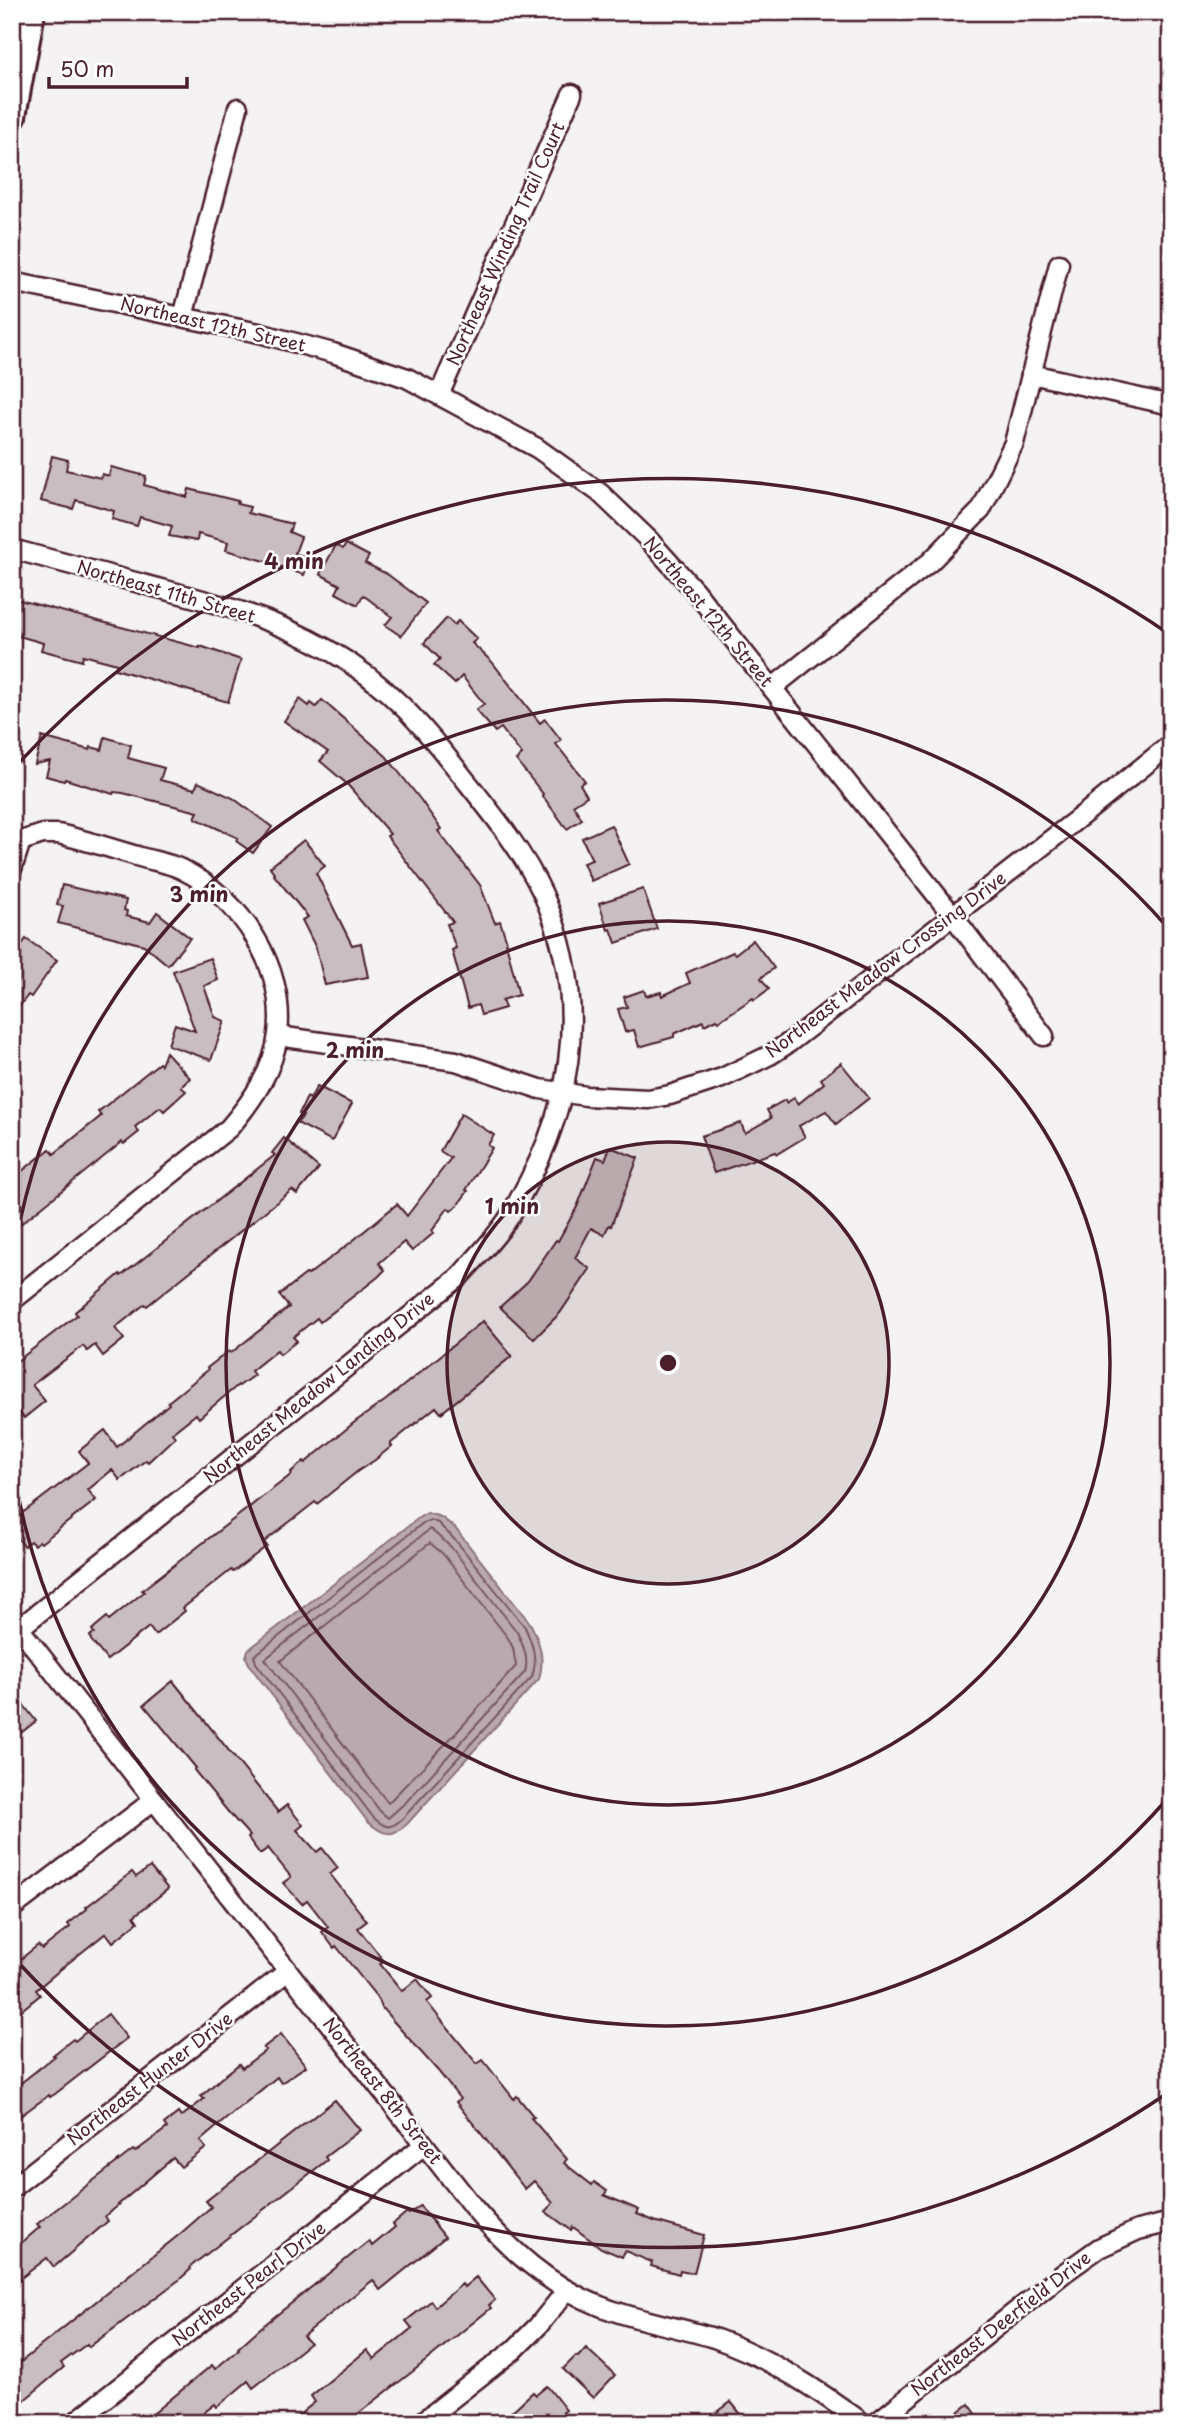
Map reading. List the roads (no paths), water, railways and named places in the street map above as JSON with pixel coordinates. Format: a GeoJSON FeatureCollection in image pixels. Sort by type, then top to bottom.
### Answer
{"type":"FeatureCollection","features":[{"type":"Feature","properties":{"kind":"street"},"geometry":{"type":"LineString","coordinates":[[12,116],[31,12]]}},
{"type":"Feature","properties":{"kind":"street","name":"Northeast Winding Trail Court"},"geometry":{"type":"LineString","coordinates":[[439,395],[572,94]]}},
{"type":"Feature","properties":{"kind":"street"},"geometry":{"type":"LineString","coordinates":[[183,317],[238,108]]}},
{"type":"Feature","properties":{"kind":"street"},"geometry":{"type":"LineString","coordinates":[[772,688],[930,562],[981,510],[1014,443],[1059,264]]}},
{"type":"Feature","properties":{"kind":"street","name":"Northeast 12th Street"},"geometry":{"type":"LineString","coordinates":[[12,282],[183,317],[333,352],[407,378],[537,449],[600,493],[648,539],[695,591],[953,916],[1044,1036]]}},
{"type":"Feature","properties":{"kind":"street"},"geometry":{"type":"LineString","coordinates":[[1031,374],[1171,405]]}},
{"type":"Feature","properties":{"kind":"street","name":"Northeast 11th Street"},"geometry":{"type":"LineString","coordinates":[[12,550],[216,603],[298,633],[354,665],[411,713],[507,833],[543,894],[564,962],[570,996],[570,1049],[564,1093]]}},
{"type":"Feature","properties":{"kind":"street","name":"Northeast Meadow Crossing Drive"},"geometry":{"type":"LineString","coordinates":[[278,1036],[456,1061],[531,1086],[564,1093],[648,1099],[689,1089],[734,1073],[790,1042],[1171,744]]}},
{"type":"Feature","properties":{"kind":"street"},"geometry":{"type":"LineString","coordinates":[[12,869],[21,841],[43,834],[58,834],[180,868],[210,887],[237,913],[258,942],[269,966],[278,1004],[278,1036],[267,1072],[252,1101],[229,1128],[12,1301]]}},
{"type":"Feature","properties":{"kind":"street","name":"Northeast Meadow Landing Drive"},"geometry":{"type":"LineString","coordinates":[[15,1627],[459,1277],[490,1244],[510,1217],[541,1157],[564,1093]]}},
{"type":"Feature","properties":{"kind":"street","name":"Northeast 8th Street"},"geometry":{"type":"LineString","coordinates":[[15,1627],[424,2145],[493,2230],[522,2258],[567,2290],[600,2306],[713,2338],[740,2349],[825,2395],[863,2423]]}},
{"type":"Feature","properties":{"kind":"street"},"geometry":{"type":"LineString","coordinates":[[12,1908],[154,1800]]}},
{"type":"Feature","properties":{"kind":"street","name":"Northeast Hunter Drive"},"geometry":{"type":"LineString","coordinates":[[12,2188],[288,1971]]}},
{"type":"Feature","properties":{"kind":"street","name":"Northeast Pearl Drive"},"geometry":{"type":"LineString","coordinates":[[74,2423],[424,2145]]}},
{"type":"Feature","properties":{"kind":"street","name":"Northeast Deerfield Drive"},"geometry":{"type":"LineString","coordinates":[[876,2423],[1099,2248],[1138,2230],[1171,2222]]}},
{"type":"Feature","properties":{"kind":"street"},"geometry":{"type":"LineString","coordinates":[[421,2423],[515,2349],[567,2290]]}},
{"type":"Feature","properties":{"kind":"water"},"geometry":{"type":"Polygon","coordinates":[[[427,1513],[441,1517],[455,1528],[530,1623],[542,1664],[539,1679],[407,1824],[388,1833],[378,1830],[368,1822],[250,1666],[246,1657],[248,1650],[427,1513]]]}}]}
